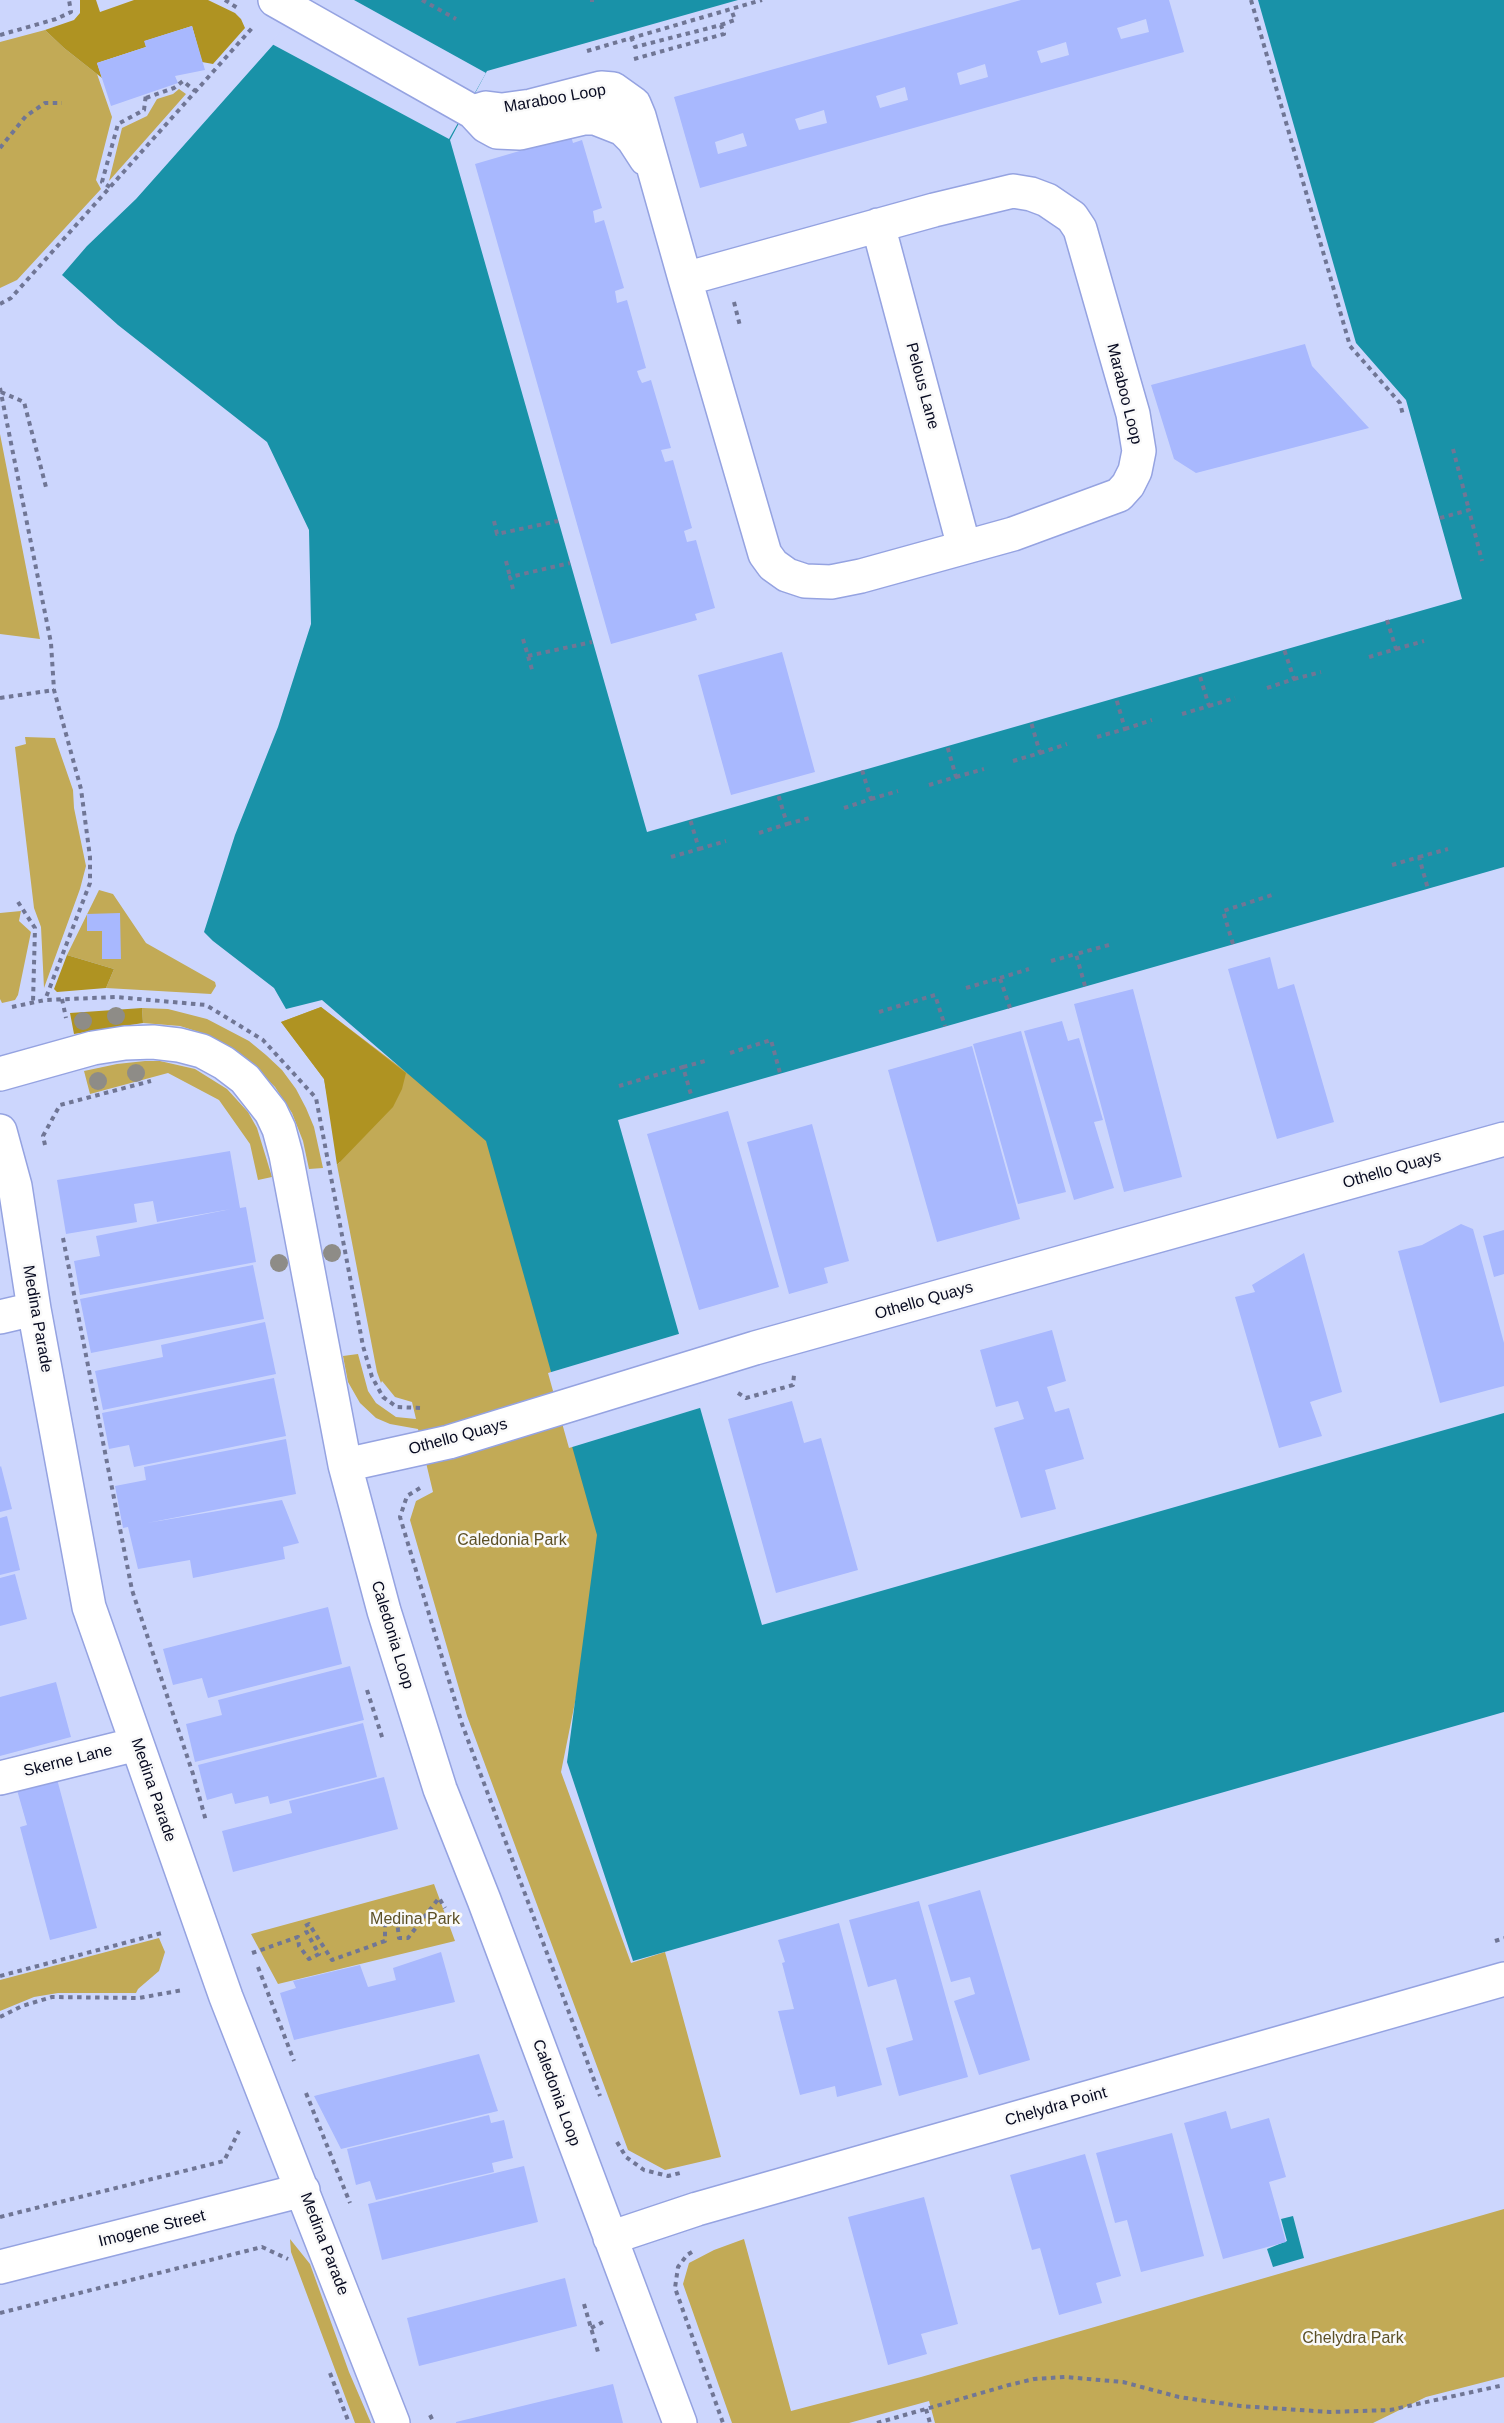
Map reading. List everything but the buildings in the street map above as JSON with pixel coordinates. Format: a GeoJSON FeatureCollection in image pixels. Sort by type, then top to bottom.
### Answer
{"type":"FeatureCollection","features":[{"type":"Feature","properties":{"kind":"street","name":"Maraboo Loop"},"geometry":{"type":"LineString","coordinates":[[280,3],[473,112],[486,126],[497,132],[509,134],[535,130],[584,118],[602,120],[623,129],[633,139],[654,171],[685,279],[765,554],[774,565],[787,574],[805,581],[831,582],[861,576],[1023,530],[1119,495],[1128,485],[1135,471],[1139,451],[1133,414],[1080,229],[1064,210],[1031,194],[1013,191],[878,225],[685,279]]}},
{"type":"Feature","properties":{"kind":"street","name":"Pelous Lane"},"geometry":{"type":"LineString","coordinates":[[878,225],[964,547]]}},
{"type":"Feature","properties":{"kind":"street","name":"Caledonia Loop"},"geometry":{"type":"LineString","coordinates":[[0,1074],[93,1048],[153,1042],[179,1045],[202,1052],[224,1063],[260,1095],[272,1112],[286,1155],[345,1464],[384,1611],[440,1788],[680,2423]]}},
{"type":"Feature","properties":{"kind":"street","name":"Medina Parade"},"geometry":{"type":"LineString","coordinates":[[0,1131],[15,1186],[34,1309],[89,1607],[226,1997],[393,2423]]}},
{"type":"Feature","properties":{"kind":"street","name":"Othello Quays"},"geometry":{"type":"LineString","coordinates":[[345,1464],[449,1442],[755,1348],[1504,1139]]}},
{"type":"Feature","properties":{"kind":"street"},"geometry":{"type":"LineString","coordinates":[[0,1317],[34,1309]]}},
{"type":"Feature","properties":{"kind":"street","name":"Skerne Lane"},"geometry":{"type":"LineString","coordinates":[[0,1778],[137,1744]]}},
{"type":"Feature","properties":{"kind":"street","name":"Chelydra Point"},"geometry":{"type":"LineString","coordinates":[[610,2238],[697,2209],[1504,1979]]}},
{"type":"Feature","properties":{"kind":"street","name":"Imogene Street"},"geometry":{"type":"LineString","coordinates":[[0,2267],[303,2190]]}},
{"type":"Feature","properties":{"kind":"path"},"geometry":{"type":"LineString","coordinates":[[0,35],[56,19],[71,12],[69,0]]}},
{"type":"Feature","properties":{"kind":"path"},"geometry":{"type":"LineString","coordinates":[[422,0],[456,19]]}},
{"type":"Feature","properties":{"kind":"path"},"geometry":{"type":"LineString","coordinates":[[586,51],[762,0]]}},
{"type":"Feature","properties":{"kind":"path"},"geometry":{"type":"LineString","coordinates":[[1251,0],[1350,346],[1400,403],[1403,415]]}},
{"type":"Feature","properties":{"kind":"path"},"geometry":{"type":"LineString","coordinates":[[631,37],[634,47],[720,25],[735,20],[731,9]]}},
{"type":"Feature","properties":{"kind":"path"},"geometry":{"type":"LineString","coordinates":[[624,62],[724,34],[720,25]]}},
{"type":"Feature","properties":{"kind":"path"},"geometry":{"type":"LineString","coordinates":[[0,304],[11,298],[237,47]]}},
{"type":"Feature","properties":{"kind":"path"},"geometry":{"type":"LineString","coordinates":[[110,187],[102,182],[118,124],[144,110],[146,96],[174,88],[183,81],[195,91]]}},
{"type":"Feature","properties":{"kind":"path"},"geometry":{"type":"LineString","coordinates":[[0,148],[26,116],[45,103],[62,103]]}},
{"type":"Feature","properties":{"kind":"path"},"geometry":{"type":"LineString","coordinates":[[732,295],[743,336]]}},
{"type":"Feature","properties":{"kind":"path"},"geometry":{"type":"LineString","coordinates":[[0,389],[24,402],[47,491]]}},
{"type":"Feature","properties":{"kind":"path"},"geometry":{"type":"LineString","coordinates":[[0,389],[51,644],[54,690],[81,789],[90,857],[90,883],[45,1000],[12,1007]]}},
{"type":"Feature","properties":{"kind":"path"},"geometry":{"type":"LineString","coordinates":[[1453,449],[1482,561]]}},
{"type":"Feature","properties":{"kind":"path"},"geometry":{"type":"LineString","coordinates":[[1440,518],[1469,510]]}},
{"type":"Feature","properties":{"kind":"path"},"geometry":{"type":"LineString","coordinates":[[494,521],[497,534],[558,521]]}},
{"type":"Feature","properties":{"kind":"path"},"geometry":{"type":"LineString","coordinates":[[506,561],[513,589]]}},
{"type":"Feature","properties":{"kind":"path"},"geometry":{"type":"LineString","coordinates":[[510,577],[570,563]]}},
{"type":"Feature","properties":{"kind":"path"},"geometry":{"type":"LineString","coordinates":[[1387,620],[1396,649]]}},
{"type":"Feature","properties":{"kind":"path"},"geometry":{"type":"LineString","coordinates":[[523,639],[532,673]]}},
{"type":"Feature","properties":{"kind":"path"},"geometry":{"type":"LineString","coordinates":[[1369,657],[1424,641]]}},
{"type":"Feature","properties":{"kind":"path"},"geometry":{"type":"LineString","coordinates":[[528,656],[592,642]]}},
{"type":"Feature","properties":{"kind":"path"},"geometry":{"type":"LineString","coordinates":[[1284,649],[1294,679]]}},
{"type":"Feature","properties":{"kind":"path"},"geometry":{"type":"LineString","coordinates":[[1267,688],[1321,672]]}},
{"type":"Feature","properties":{"kind":"path"},"geometry":{"type":"LineString","coordinates":[[1200,673],[1209,706]]}},
{"type":"Feature","properties":{"kind":"path"},"geometry":{"type":"LineString","coordinates":[[0,698],[54,690]]}},
{"type":"Feature","properties":{"kind":"path"},"geometry":{"type":"LineString","coordinates":[[1116,698],[1125,729]]}},
{"type":"Feature","properties":{"kind":"path"},"geometry":{"type":"LineString","coordinates":[[1182,714],[1236,698]]}},
{"type":"Feature","properties":{"kind":"path"},"geometry":{"type":"LineString","coordinates":[[1097,737],[1152,720]]}},
{"type":"Feature","properties":{"kind":"path"},"geometry":{"type":"LineString","coordinates":[[1031,722],[1040,753]]}},
{"type":"Feature","properties":{"kind":"path"},"geometry":{"type":"LineString","coordinates":[[1013,761],[1067,744]]}},
{"type":"Feature","properties":{"kind":"path"},"geometry":{"type":"LineString","coordinates":[[947,745],[956,777]]}},
{"type":"Feature","properties":{"kind":"path"},"geometry":{"type":"LineString","coordinates":[[929,785],[984,769]]}},
{"type":"Feature","properties":{"kind":"path"},"geometry":{"type":"LineString","coordinates":[[862,770],[871,799]]}},
{"type":"Feature","properties":{"kind":"path"},"geometry":{"type":"LineString","coordinates":[[844,808],[898,791]]}},
{"type":"Feature","properties":{"kind":"path"},"geometry":{"type":"LineString","coordinates":[[778,794],[787,824]]}},
{"type":"Feature","properties":{"kind":"path"},"geometry":{"type":"LineString","coordinates":[[759,833],[813,817]]}},
{"type":"Feature","properties":{"kind":"path"},"geometry":{"type":"LineString","coordinates":[[690,819],[699,849]]}},
{"type":"Feature","properties":{"kind":"path"},"geometry":{"type":"LineString","coordinates":[[671,857],[726,841]]}},
{"type":"Feature","properties":{"kind":"path"},"geometry":{"type":"LineString","coordinates":[[1392,865],[1448,849]]}},
{"type":"Feature","properties":{"kind":"path"},"geometry":{"type":"LineString","coordinates":[[1419,857],[1428,889]]}},
{"type":"Feature","properties":{"kind":"path"},"geometry":{"type":"LineString","coordinates":[[1233,944],[1223,911],[1272,895]]}},
{"type":"Feature","properties":{"kind":"path"},"geometry":{"type":"LineString","coordinates":[[18,902],[35,928],[33,1002]]}},
{"type":"Feature","properties":{"kind":"path"},"geometry":{"type":"LineString","coordinates":[[1052,961],[1109,945]]}},
{"type":"Feature","properties":{"kind":"path"},"geometry":{"type":"LineString","coordinates":[[1076,954],[1085,986]]}},
{"type":"Feature","properties":{"kind":"path"},"geometry":{"type":"LineString","coordinates":[[966,988],[1029,969]]}},
{"type":"Feature","properties":{"kind":"path"},"geometry":{"type":"LineString","coordinates":[[1000,978],[1010,1008]]}},
{"type":"Feature","properties":{"kind":"path"},"geometry":{"type":"LineString","coordinates":[[879,1012],[935,995],[945,1026]]}},
{"type":"Feature","properties":{"kind":"path"},"geometry":{"type":"LineString","coordinates":[[62,999],[69,1028]]}},
{"type":"Feature","properties":{"kind":"path"},"geometry":{"type":"LineString","coordinates":[[730,1053],[771,1040],[780,1073]]}},
{"type":"Feature","properties":{"kind":"path"},"geometry":{"type":"LineString","coordinates":[[619,1086],[705,1061]]}},
{"type":"Feature","properties":{"kind":"path"},"geometry":{"type":"LineString","coordinates":[[683,1067],[692,1098]]}},
{"type":"Feature","properties":{"kind":"path"},"geometry":{"type":"LineString","coordinates":[[47,1156],[43,1136],[60,1105],[155,1080]]}},
{"type":"Feature","properties":{"kind":"path"},"geometry":{"type":"LineString","coordinates":[[62,1231],[132,1590],[193,1774],[207,1824]]}},
{"type":"Feature","properties":{"kind":"path"},"geometry":{"type":"LineString","coordinates":[[731,1389],[746,1398],[793,1385],[795,1369]]}},
{"type":"Feature","properties":{"kind":"path"},"geometry":{"type":"LineString","coordinates":[[425,1485],[407,1496],[400,1517],[462,1724],[601,2099]]}},
{"type":"Feature","properties":{"kind":"path"},"geometry":{"type":"LineString","coordinates":[[367,1688],[385,1744]]}},
{"type":"Feature","properties":{"kind":"path"},"geometry":{"type":"LineString","coordinates":[[252,1953],[298,1937],[299,1946],[309,1959],[319,1954],[306,1931],[305,1926],[309,1924],[332,1960],[384,1941],[385,1924],[389,1917],[397,1921],[399,1938],[408,1938],[439,1898],[450,1911],[441,1889]]}},
{"type":"Feature","properties":{"kind":"path"},"geometry":{"type":"LineString","coordinates":[[158,1924],[166,1942]]}},
{"type":"Feature","properties":{"kind":"path"},"geometry":{"type":"LineString","coordinates":[[0,1976],[162,1933]]}},
{"type":"Feature","properties":{"kind":"path"},"geometry":{"type":"LineString","coordinates":[[249,1944],[294,2062]]}},
{"type":"Feature","properties":{"kind":"path"},"geometry":{"type":"LineString","coordinates":[[180,1980],[186,1997]]}},
{"type":"Feature","properties":{"kind":"path"},"geometry":{"type":"LineString","coordinates":[[0,2017],[22,2006],[52,1997],[140,1998],[183,1990]]}},
{"type":"Feature","properties":{"kind":"path"},"geometry":{"type":"LineString","coordinates":[[303,2084],[352,2209]]}},
{"type":"Feature","properties":{"kind":"path"},"geometry":{"type":"LineString","coordinates":[[0,2217],[224,2161],[239,2133],[235,2122]]}},
{"type":"Feature","properties":{"kind":"path"},"geometry":{"type":"LineString","coordinates":[[615,2140],[626,2157],[644,2170],[668,2176],[686,2172]]}},
{"type":"Feature","properties":{"kind":"path"},"geometry":{"type":"LineString","coordinates":[[0,2313],[262,2247],[287,2257],[291,2268]]}},
{"type":"Feature","properties":{"kind":"path"},"geometry":{"type":"LineString","coordinates":[[697,2250],[687,2255],[678,2267],[675,2288],[723,2423]]}},
{"type":"Feature","properties":{"kind":"path"},"geometry":{"type":"LineString","coordinates":[[584,2304],[598,2352]]}},
{"type":"Feature","properties":{"kind":"path"},"geometry":{"type":"LineString","coordinates":[[599,2312],[607,2333]]}},
{"type":"Feature","properties":{"kind":"path"},"geometry":{"type":"LineString","coordinates":[[591,2328],[603,2322]]}},
{"type":"Feature","properties":{"kind":"path"},"geometry":{"type":"LineString","coordinates":[[328,2367],[349,2423]]}},
{"type":"Feature","properties":{"kind":"path"},"geometry":{"type":"LineString","coordinates":[[878,2423],[1026,2381],[1065,2377],[1123,2382],[1179,2397],[1240,2406],[1330,2412],[1390,2410],[1504,2385]]}},
{"type":"Feature","properties":{"kind":"path"},"geometry":{"type":"LineString","coordinates":[[427,2407],[434,2423]]}},
{"type":"Feature","properties":{"kind":"path"},"geometry":{"type":"LineString","coordinates":[[926,2409],[930,2423]]}},
{"type":"Feature","properties":{"kind":"green space"},"geometry":{"type":"Polygon","coordinates":[[[45,30],[97,74],[112,117],[96,180],[101,189],[17,280],[0,288],[0,42],[45,30]]]}},
{"type":"Feature","properties":{"kind":"green space"},"geometry":{"type":"Polygon","coordinates":[[[179,89],[186,94],[109,181],[122,128],[147,116],[157,99],[173,94],[179,89]]]}},
{"type":"Feature","properties":{"kind":"green space"},"geometry":{"type":"Polygon","coordinates":[[[0,434],[40,639],[0,634],[0,434]]]}},
{"type":"Feature","properties":{"kind":"green space"},"geometry":{"type":"Polygon","coordinates":[[[25,737],[55,738],[73,790],[74,808],[86,866],[80,889],[44,988],[41,927],[34,908],[15,747],[26,744],[25,737]]]}},
{"type":"Feature","properties":{"kind":"green space"},"geometry":{"type":"Polygon","coordinates":[[[99,890],[113,894],[146,943],[215,982],[216,986],[211,994],[106,988],[114,969],[67,955],[99,890]]]}},
{"type":"Feature","properties":{"kind":"green space"},"geometry":{"type":"Polygon","coordinates":[[[21,911],[19,921],[31,932],[18,995],[15,1000],[2,1003],[0,999],[0,913],[21,911]]]}},
{"type":"Feature","properties":{"kind":"green space","name":"Caledonia Park"},"geometry":{"type":"Polygon","coordinates":[[[321,1007],[492,1137],[608,1538],[561,1772],[631,1963],[665,1952],[721,2157],[665,2170],[628,2150],[467,1716],[410,1520],[416,1501],[433,1492],[418,1429],[390,1424],[376,1418],[360,1403],[348,1382],[343,1356],[358,1354],[368,1391],[376,1403],[396,1417],[416,1419],[412,1402],[395,1397],[382,1381],[381,1383],[377,1372],[337,1165],[340,1162],[324,1079],[281,1022],[321,1007]]]}},
{"type":"Feature","properties":{"kind":"green space"},"geometry":{"type":"Polygon","coordinates":[[[142,1008],[168,1009],[207,1019],[249,1041],[266,1055],[282,1070],[306,1108],[314,1127],[323,1168],[309,1169],[303,1141],[292,1113],[275,1087],[252,1064],[228,1046],[199,1032],[180,1026],[143,1023],[142,1008]]]}},
{"type":"Feature","properties":{"kind":"green space"},"geometry":{"type":"Polygon","coordinates":[[[145,1061],[160,1061],[195,1069],[227,1089],[248,1112],[257,1128],[272,1177],[258,1180],[250,1144],[219,1100],[168,1073],[90,1094],[84,1071],[145,1061]]]}},
{"type":"Feature","properties":{"kind":"green space","name":"Medina Park"},"geometry":{"type":"Polygon","coordinates":[[[434,1884],[455,1941],[278,1984],[251,1934],[434,1884]]]}},
{"type":"Feature","properties":{"kind":"green space"},"geometry":{"type":"Polygon","coordinates":[[[159,1938],[165,1952],[159,1971],[136,1993],[58,1993],[34,1997],[0,2011],[0,1980],[159,1938]]]}},
{"type":"Feature","properties":{"kind":"green space","name":"Chelydra Park"},"geometry":{"type":"Polygon","coordinates":[[[1504,2209],[1504,2377],[1426,2397],[1373,2423],[935,2423],[929,2401],[849,2423],[732,2423],[683,2284],[689,2263],[714,2250],[744,2239],[791,2411],[921,2377],[1504,2209]]]}},
{"type":"Feature","properties":{"kind":"green space"},"geometry":{"type":"Polygon","coordinates":[[[290,2239],[310,2264],[349,2372],[371,2423],[355,2423],[291,2252],[290,2239]]]}},
{"type":"Feature","properties":{"kind":"shaded area"},"geometry":{"type":"Polygon","coordinates":[[[80,0],[96,0],[100,12],[134,0],[208,0],[235,13],[245,28],[213,64],[202,62],[192,26],[145,41],[146,47],[97,63],[102,78],[45,30],[74,20],[80,13],[80,0]]]}},
{"type":"Feature","properties":{"kind":"shaded area"},"geometry":{"type":"Polygon","coordinates":[[[313,0],[738,0],[487,71],[450,140],[647,832],[1462,599],[1406,400],[1356,343],[1258,0],[1504,0],[1504,867],[618,1120],[762,1625],[1504,1413],[1504,1712],[633,1961],[567,1762],[597,1535],[486,1141],[322,1000],[286,1009],[274,988],[204,932],[235,835],[278,727],[311,624],[309,530],[267,442],[118,325],[62,275],[87,246],[136,199],[313,0]]]}},
{"type":"Feature","properties":{"kind":"shaded area"},"geometry":{"type":"Polygon","coordinates":[[[67,955],[114,969],[106,988],[57,992],[54,989],[67,955]]]}},
{"type":"Feature","properties":{"kind":"shaded area"},"geometry":{"type":"Polygon","coordinates":[[[321,1007],[406,1073],[402,1089],[393,1107],[337,1165],[324,1079],[281,1022],[321,1007]]]}},
{"type":"Feature","properties":{"kind":"shaded area"},"geometry":{"type":"Polygon","coordinates":[[[142,1008],[143,1023],[74,1034],[70,1013],[142,1008]]]}},
{"type":"Feature","properties":{"kind":"shaded area"},"geometry":{"type":"Polygon","coordinates":[[[1293,2216],[1304,2258],[1273,2267],[1267,2249],[1287,2241],[1281,2219],[1293,2216]]]}},
{"type":"Feature","properties":{"kind":"pier"},"geometry":{"type":"Polygon","coordinates":[[[309,0],[354,0],[486,73],[449,139],[270,43],[309,0]]]}},
{"type":"Feature","properties":{"kind":"pier"},"geometry":{"type":"Polygon","coordinates":[[[682,1333],[703,1407],[569,1448],[548,1373],[682,1333]]]}}]}
